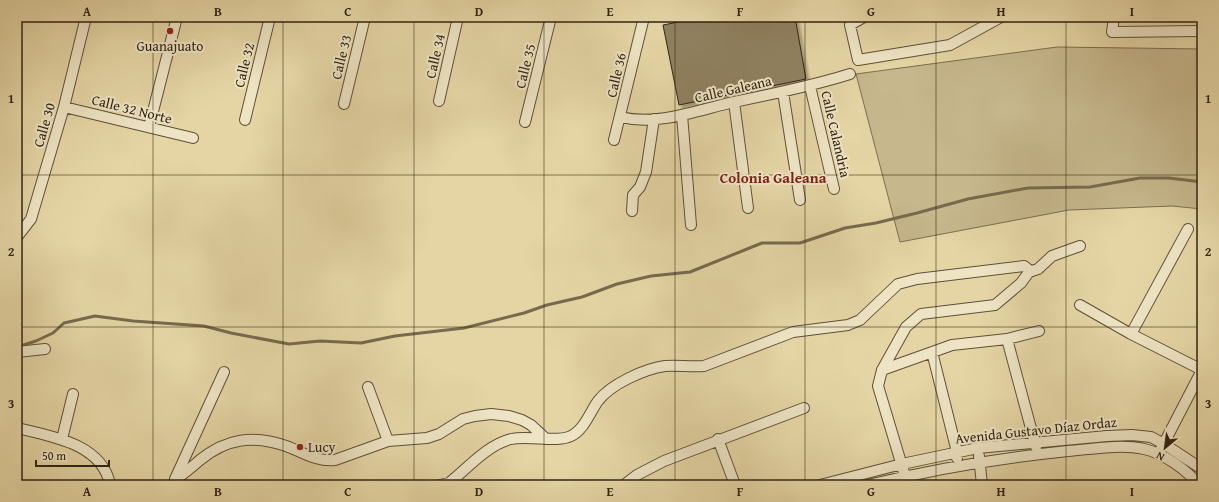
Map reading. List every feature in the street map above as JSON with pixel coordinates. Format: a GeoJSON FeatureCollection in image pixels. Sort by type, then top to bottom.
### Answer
{"type":"FeatureCollection","features":[{"type":"Feature","properties":{"kind":"street","name":"Calle 30"},"geometry":{"type":"LineString","coordinates":[[17,237],[31,219],[64,107],[86,17]]}},
{"type":"Feature","properties":{"kind":"street"},"geometry":{"type":"LineString","coordinates":[[149,127],[177,17]]}},
{"type":"Feature","properties":{"kind":"street","name":"Calle 32"},"geometry":{"type":"LineString","coordinates":[[245,120],[270,17]]}},
{"type":"Feature","properties":{"kind":"street","name":"Calle 33"},"geometry":{"type":"LineString","coordinates":[[344,104],[366,17]]}},
{"type":"Feature","properties":{"kind":"street","name":"Calle 34"},"geometry":{"type":"LineString","coordinates":[[438,101],[458,17]]}},
{"type":"Feature","properties":{"kind":"street","name":"Calle 35"},"geometry":{"type":"LineString","coordinates":[[525,122],[551,17]]}},
{"type":"Feature","properties":{"kind":"street","name":"Calle 36"},"geometry":{"type":"LineString","coordinates":[[614,140],[644,17]]}},
{"type":"Feature","properties":{"kind":"street"},"geometry":{"type":"LineString","coordinates":[[864,17],[850,25],[858,60],[950,45],[1001,17]]}},
{"type":"Feature","properties":{"kind":"street"},"geometry":{"type":"LineString","coordinates":[[1114,17],[1112,32],[1202,31]]}},
{"type":"Feature","properties":{"kind":"street","name":"Calle Galeana"},"geometry":{"type":"LineString","coordinates":[[620,117],[630,120],[654,120],[682,115],[810,86],[850,74]]}},
{"type":"Feature","properties":{"kind":"street","name":"Calle Calandria"},"geometry":{"type":"LineString","coordinates":[[810,86],[834,189]]}},
{"type":"Feature","properties":{"kind":"street"},"geometry":{"type":"LineString","coordinates":[[783,92],[800,200]]}},
{"type":"Feature","properties":{"kind":"street"},"geometry":{"type":"LineString","coordinates":[[734,102],[748,208]]}},
{"type":"Feature","properties":{"kind":"street","name":"Calle 32 Norte"},"geometry":{"type":"LineString","coordinates":[[64,107],[194,138]]}},
{"type":"Feature","properties":{"kind":"street"},"geometry":{"type":"LineString","coordinates":[[682,115],[690,225]]}},
{"type":"Feature","properties":{"kind":"street"},"geometry":{"type":"LineString","coordinates":[[632,211],[633,195],[640,187],[646,172],[654,120]]}},
{"type":"Feature","properties":{"kind":"street"},"geometry":{"type":"LineString","coordinates":[[1131,334],[1188,229]]}},
{"type":"Feature","properties":{"kind":"street"},"geometry":{"type":"LineString","coordinates":[[905,476],[878,386],[882,370],[906,327],[920,314],[994,305],[1021,283],[1029,272],[1038,269],[1052,256],[1080,246]]}},
{"type":"Feature","properties":{"kind":"street"},"geometry":{"type":"LineString","coordinates":[[440,485],[449,483],[497,444],[510,439],[545,438],[560,440],[572,436],[581,427],[599,400],[608,390],[645,370],[666,366],[689,368],[704,366],[793,332],[848,325],[860,320],[898,284],[917,279],[1024,266],[1029,272]]}},
{"type":"Feature","properties":{"kind":"street"},"geometry":{"type":"LineString","coordinates":[[1080,305],[1131,334],[1202,370],[1158,455]]}},
{"type":"Feature","properties":{"kind":"street"},"geometry":{"type":"LineString","coordinates":[[882,370],[952,345],[1007,339],[1039,330]]}},
{"type":"Feature","properties":{"kind":"street"},"geometry":{"type":"LineString","coordinates":[[1007,339],[1038,455]]}},
{"type":"Feature","properties":{"kind":"street"},"geometry":{"type":"LineString","coordinates":[[17,352],[45,349]]}},
{"type":"Feature","properties":{"kind":"street"},"geometry":{"type":"LineString","coordinates":[[932,352],[957,452],[956,466]]}},
{"type":"Feature","properties":{"kind":"street"},"geometry":{"type":"LineString","coordinates":[[174,482],[224,372]]}},
{"type":"Feature","properties":{"kind":"street"},"geometry":{"type":"LineString","coordinates":[[368,387],[388,441]]}},
{"type":"Feature","properties":{"kind":"street"},"geometry":{"type":"LineString","coordinates":[[62,439],[73,394]]}},
{"type":"Feature","properties":{"kind":"street"},"geometry":{"type":"LineString","coordinates":[[624,485],[637,475],[664,461],[718,439],[804,408]]}},
{"type":"Feature","properties":{"kind":"street"},"geometry":{"type":"LineString","coordinates":[[174,482],[201,460],[223,446],[246,439],[286,446],[312,458],[327,461],[356,454],[388,441],[427,438],[438,434],[463,419],[491,414],[509,416],[522,420],[532,425],[545,438]]}},
{"type":"Feature","properties":{"kind":"street"},"geometry":{"type":"LineString","coordinates":[[17,428],[62,439],[84,450],[100,462],[107,471],[110,485]]}},
{"type":"Feature","properties":{"kind":"street","name":"Avenida Gustavo Díaz Ordaz"},"geometry":{"type":"LineString","coordinates":[[820,485],[902,464],[978,448],[1132,434],[1151,437],[1202,469]]}},
{"type":"Feature","properties":{"kind":"street"},"geometry":{"type":"LineString","coordinates":[[718,439],[735,485]]}},
{"type":"Feature","properties":{"kind":"street","name":"Avenida Gustavo Díaz Ordaz"},"geometry":{"type":"LineString","coordinates":[[868,485],[905,476],[980,462],[1106,448],[1129,447],[1145,449],[1158,455],[1184,471],[1200,485]]}},
{"type":"Feature","properties":{"kind":"street"},"geometry":{"type":"LineString","coordinates":[[978,448],[982,485]]}},
{"type":"Feature","properties":{"kind":"shaded area"},"geometry":{"type":"Polygon","coordinates":[[[1057,47],[1202,49],[1202,209],[1172,206],[1069,210],[900,242],[856,74],[1057,47]]]}},
{"type":"Feature","properties":{"kind":"building"},"geometry":{"type":"Polygon","coordinates":[[[704,17],[795,17],[806,79],[679,105],[663,25],[704,17]]]}},
{"type":"Feature","properties":{"kind":"waterway"},"geometry":{"type":"LineString","coordinates":[[17,347],[36,341],[53,333],[64,323],[95,316],[133,321],[204,326],[231,333],[289,344],[320,341],[361,343],[395,336],[464,328],[582,297],[617,284],[651,276],[690,272],[762,243],[800,243],[845,228],[876,223],[968,199],[1028,188],[1090,187],[1140,178],[1169,178],[1202,182]]}},
{"type":"Feature","properties":{"kind":"place","name":"Guanajuato"},"geometry":{"type":"Point","coordinates":[170,31]}},
{"type":"Feature","properties":{"kind":"place","name":"Lucy"},"geometry":{"type":"Point","coordinates":[300,447]}},
{"type":"Feature","properties":{"kind":"district","name":"Colonia Galeana"},"geometry":{"type":"Point","coordinates":[773,177]}}]}
